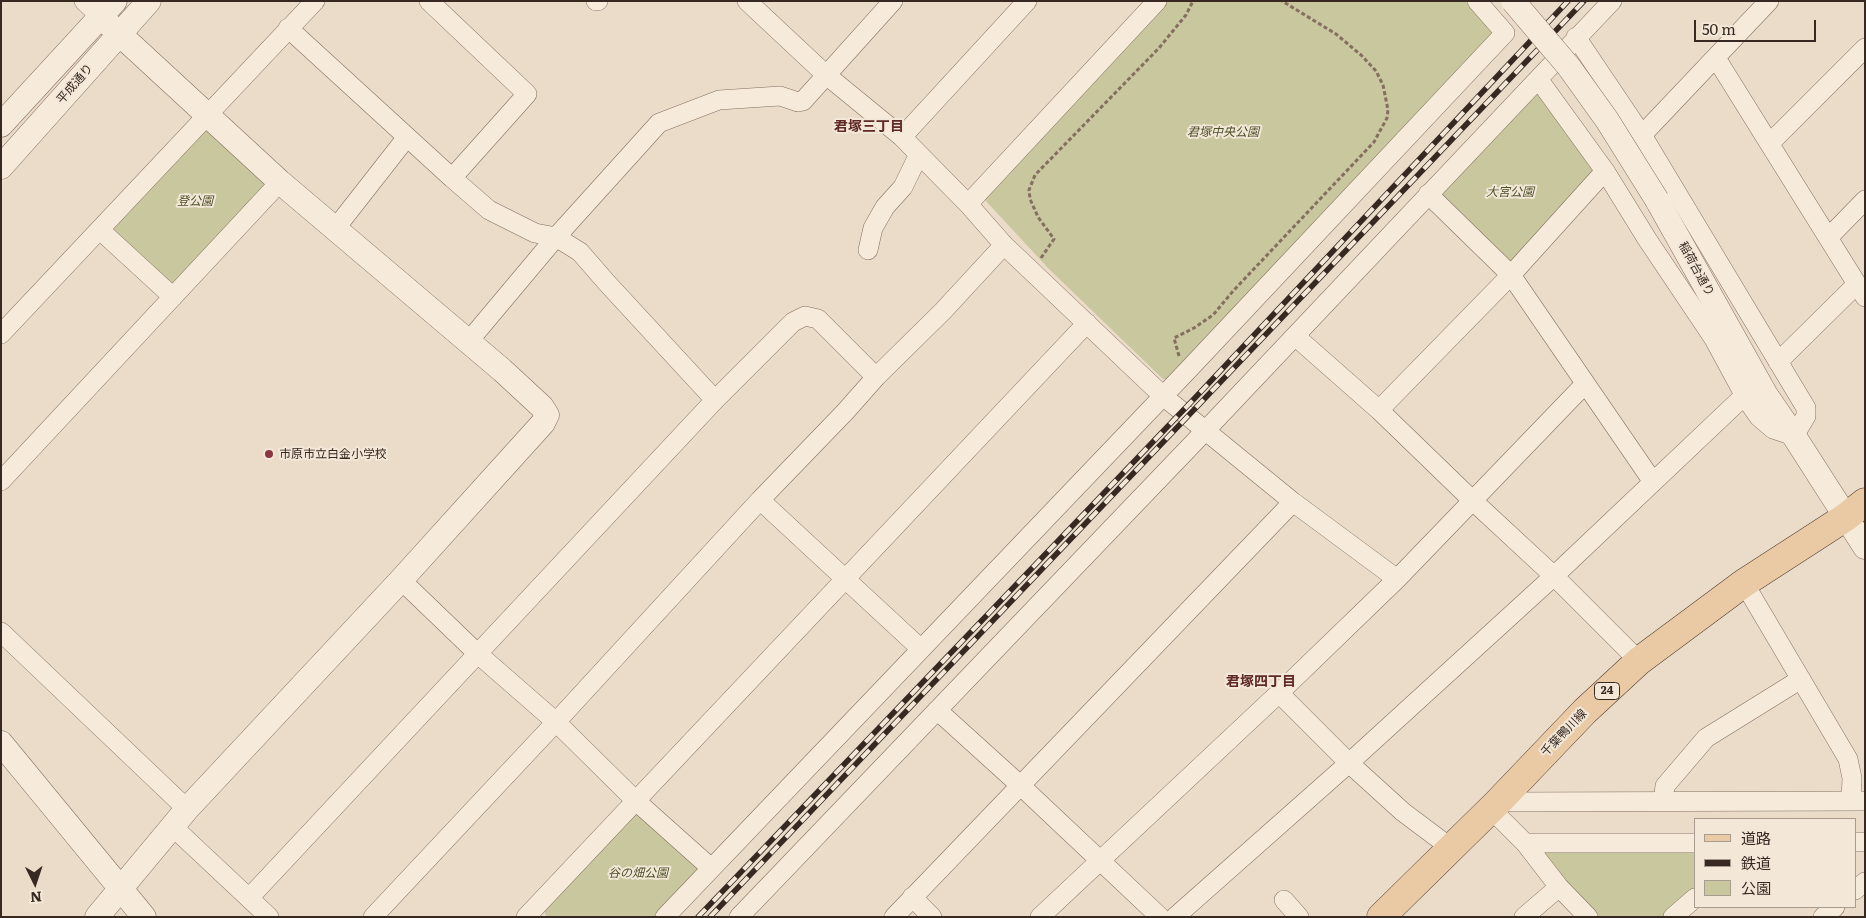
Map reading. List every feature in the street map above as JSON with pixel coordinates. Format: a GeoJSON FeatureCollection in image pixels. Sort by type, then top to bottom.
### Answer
{"type":"FeatureCollection","features":[{"type":"Feature","properties":{"kind":"main road","name":"千葉鴨川線"},"geometry":{"type":"LineString","coordinates":[[1381,917],[1585,711],[1639,661],[1744,583],[1856,510]]}},
{"type":"Feature","properties":{"kind":"street","name":"平成通り"},"geometry":{"type":"LineString","coordinates":[[1,167],[149,1]]}},
{"type":"Feature","properties":{"kind":"street"},"geometry":{"type":"LineString","coordinates":[[1,334],[314,1]]}},
{"type":"Feature","properties":{"kind":"street"},"geometry":{"type":"LineString","coordinates":[[429,1],[527,94],[452,178]]}},
{"type":"Feature","properties":{"kind":"street"},"geometry":{"type":"LineString","coordinates":[[468,342],[556,237],[659,123],[719,100],[780,96],[798,102],[803,100],[893,1]]}},
{"type":"Feature","properties":{"kind":"street"},"geometry":{"type":"LineString","coordinates":[[902,137],[1027,1]]}},
{"type":"Feature","properties":{"kind":"street"},"geometry":{"type":"LineString","coordinates":[[968,204],[1157,1]]}},
{"type":"Feature","properties":{"kind":"street"},"geometry":{"type":"LineString","coordinates":[[665,917],[1189,370],[1505,33],[1477,1]]}},
{"type":"Feature","properties":{"kind":"street","name":"稲荷台通り"},"geometry":{"type":"LineString","coordinates":[[1513,1],[1569,67],[1607,120],[1657,200],[1766,395],[1794,436],[1856,510],[1865,547]]}},
{"type":"Feature","properties":{"kind":"street"},"geometry":{"type":"LineString","coordinates":[[739,917],[1205,431],[1612,1]]}},
{"type":"Feature","properties":{"kind":"street"},"geometry":{"type":"LineString","coordinates":[[1642,135],[1769,1]]}},
{"type":"Feature","properties":{"kind":"street"},"geometry":{"type":"LineString","coordinates":[[752,3],[825,74],[902,137],[968,204],[1004,245],[1163,396],[1293,502],[1397,579]]}},
{"type":"Feature","properties":{"kind":"street"},"geometry":{"type":"LineString","coordinates":[[1,124],[100,6],[119,34],[280,182],[502,370],[542,407],[547,416],[543,423],[401,580],[180,818],[120,887],[97,917]]}},
{"type":"Feature","properties":{"kind":"street"},"geometry":{"type":"LineString","coordinates":[[288,28],[489,210],[536,233],[556,237],[580,252],[607,284],[715,400]]}},
{"type":"Feature","properties":{"kind":"street"},"geometry":{"type":"LineString","coordinates":[[1539,80],[1605,171],[1647,239],[1714,339],[1747,400],[1759,417],[1773,429],[1794,436],[1806,416],[1806,408],[1642,135],[1576,38]]}},
{"type":"Feature","properties":{"kind":"street"},"geometry":{"type":"LineString","coordinates":[[1770,143],[1865,48]]}},
{"type":"Feature","properties":{"kind":"street"},"geometry":{"type":"LineString","coordinates":[[1716,58],[1861,291],[1778,362]]}},
{"type":"Feature","properties":{"kind":"street"},"geometry":{"type":"LineString","coordinates":[[335,229],[407,137]]}},
{"type":"Feature","properties":{"kind":"street"},"geometry":{"type":"LineString","coordinates":[[868,250],[873,228],[885,207],[904,187],[919,154]]}},
{"type":"Feature","properties":{"kind":"street"},"geometry":{"type":"LineString","coordinates":[[1379,410],[1511,275],[1605,171]]}},
{"type":"Feature","properties":{"kind":"street"},"geometry":{"type":"LineString","coordinates":[[1,481],[280,182]]}},
{"type":"Feature","properties":{"kind":"street"},"geometry":{"type":"LineString","coordinates":[[1428,194],[1511,275],[1653,482]]}},
{"type":"Feature","properties":{"kind":"street"},"geometry":{"type":"LineString","coordinates":[[1828,237],[1865,200]]}},
{"type":"Feature","properties":{"kind":"street"},"geometry":{"type":"LineString","coordinates":[[100,230],[173,297]]}},
{"type":"Feature","properties":{"kind":"street"},"geometry":{"type":"LineString","coordinates":[[373,917],[760,500],[846,412],[876,377],[943,311],[1004,245]]}},
{"type":"Feature","properties":{"kind":"street"},"geometry":{"type":"LineString","coordinates":[[249,898],[715,400],[793,322],[805,316],[818,319],[876,377]]}},
{"type":"Feature","properties":{"kind":"street"},"geometry":{"type":"LineString","coordinates":[[532,914],[1086,323]]}},
{"type":"Feature","properties":{"kind":"street"},"geometry":{"type":"LineString","coordinates":[[1295,336],[1379,410],[1554,576],[1639,661]]}},
{"type":"Feature","properties":{"kind":"street"},"geometry":{"type":"LineString","coordinates":[[1040,917],[1279,693],[1397,579],[1585,384]]}},
{"type":"Feature","properties":{"kind":"street"},"geometry":{"type":"LineString","coordinates":[[1175,917],[1349,763],[1554,576],[1745,395]]}},
{"type":"Feature","properties":{"kind":"street"},"geometry":{"type":"LineString","coordinates":[[760,500],[921,649]]}},
{"type":"Feature","properties":{"kind":"street"},"geometry":{"type":"LineString","coordinates":[[894,917],[1293,502]]}},
{"type":"Feature","properties":{"kind":"street"},"geometry":{"type":"LineString","coordinates":[[401,580],[478,654],[556,722],[636,801],[711,868]]}},
{"type":"Feature","properties":{"kind":"street"},"geometry":{"type":"LineString","coordinates":[[1494,805],[1663,801],[1858,801],[1848,759],[1744,583]]}},
{"type":"Feature","properties":{"kind":"street"},"geometry":{"type":"LineString","coordinates":[[1,632],[180,818],[249,898],[270,917]]}},
{"type":"Feature","properties":{"kind":"street"},"geometry":{"type":"LineString","coordinates":[[1663,801],[1665,786],[1706,738],[1801,679]]}},
{"type":"Feature","properties":{"kind":"street"},"geometry":{"type":"LineString","coordinates":[[1279,693],[1349,763],[1404,812],[1450,848]]}},
{"type":"Feature","properties":{"kind":"street"},"geometry":{"type":"LineString","coordinates":[[937,710],[1160,917]]}},
{"type":"Feature","properties":{"kind":"street"},"geometry":{"type":"LineString","coordinates":[[1,743],[144,917]]}},
{"type":"Feature","properties":{"kind":"street"},"geometry":{"type":"LineString","coordinates":[[1494,805],[1559,886],[1588,917]]}},
{"type":"Feature","properties":{"kind":"street"},"geometry":{"type":"LineString","coordinates":[[1525,843],[1694,843]]}},
{"type":"Feature","properties":{"kind":"street"},"geometry":{"type":"LineString","coordinates":[[1524,917],[1559,886]]}},
{"type":"Feature","properties":{"kind":"street"},"geometry":{"type":"LineString","coordinates":[[912,898],[932,917]]}},
{"type":"Feature","properties":{"kind":"street"},"geometry":{"type":"LineString","coordinates":[[1673,917],[1694,899]]}},
{"type":"Feature","properties":{"kind":"street"},"geometry":{"type":"LineString","coordinates":[[1284,900],[1299,917]]}},
{"type":"Feature","properties":{"kind":"street"},"geometry":{"type":"LineString","coordinates":[[1823,917],[1834,908]]}},
{"type":"Feature","properties":{"kind":"path"},"geometry":{"type":"LineString","coordinates":[[1032,271],[1054,239],[1038,217],[1030,199],[1029,190],[1035,175],[1159,48],[1186,15],[1193,1]]}},
{"type":"Feature","properties":{"kind":"path"},"geometry":{"type":"LineString","coordinates":[[1189,370],[1178,355],[1174,338],[1194,328],[1213,315],[1234,290],[1374,142],[1387,118],[1388,110],[1383,85],[1376,71],[1361,55],[1336,34],[1282,1]]}},
{"type":"Feature","properties":{"kind":"green space","name":"君塚中央公園"},"geometry":{"type":"Polygon","coordinates":[[[1167,1],[1465,1],[1492,30],[1494,38],[1169,379],[1163,379],[1048,268],[984,199],[1167,1]]]}},
{"type":"Feature","properties":{"kind":"green space","name":"大宮公園"},"geometry":{"type":"Polygon","coordinates":[[[1539,80],[1605,171],[1511,275],[1428,194],[1539,80]]]}},
{"type":"Feature","properties":{"kind":"green space","name":"登公園"},"geometry":{"type":"Polygon","coordinates":[[[208,114],[280,182],[173,297],[100,230],[208,114]]]}},
{"type":"Feature","properties":{"kind":"green space","name":"谷の畑公園"},"geometry":{"type":"Polygon","coordinates":[[[639,814],[697,865],[697,874],[656,917],[548,917],[545,914],[545,907],[632,815],[639,814]]]}},
{"type":"Feature","properties":{"kind":"green space"},"geometry":{"type":"Polygon","coordinates":[[[1525,843],[1694,843],[1694,899],[1673,917],[1590,917],[1525,843]]]}},
{"type":"Feature","properties":{"kind":"railway"},"geometry":{"type":"LineString","coordinates":[[698,917],[1193,400],[1568,1]]}},
{"type":"Feature","properties":{"kind":"railway"},"geometry":{"type":"LineString","coordinates":[[710,917],[1584,1]]}},
{"type":"Feature","properties":{"kind":"place","name":"市原市立白金小学校"},"geometry":{"type":"Point","coordinates":[269,454]}},
{"type":"Feature","properties":{"kind":"district","name":"君塚三丁目"},"geometry":{"type":"Point","coordinates":[869,127]}},
{"type":"Feature","properties":{"kind":"district","name":"君塚四丁目"},"geometry":{"type":"Point","coordinates":[1261,682]}}]}
